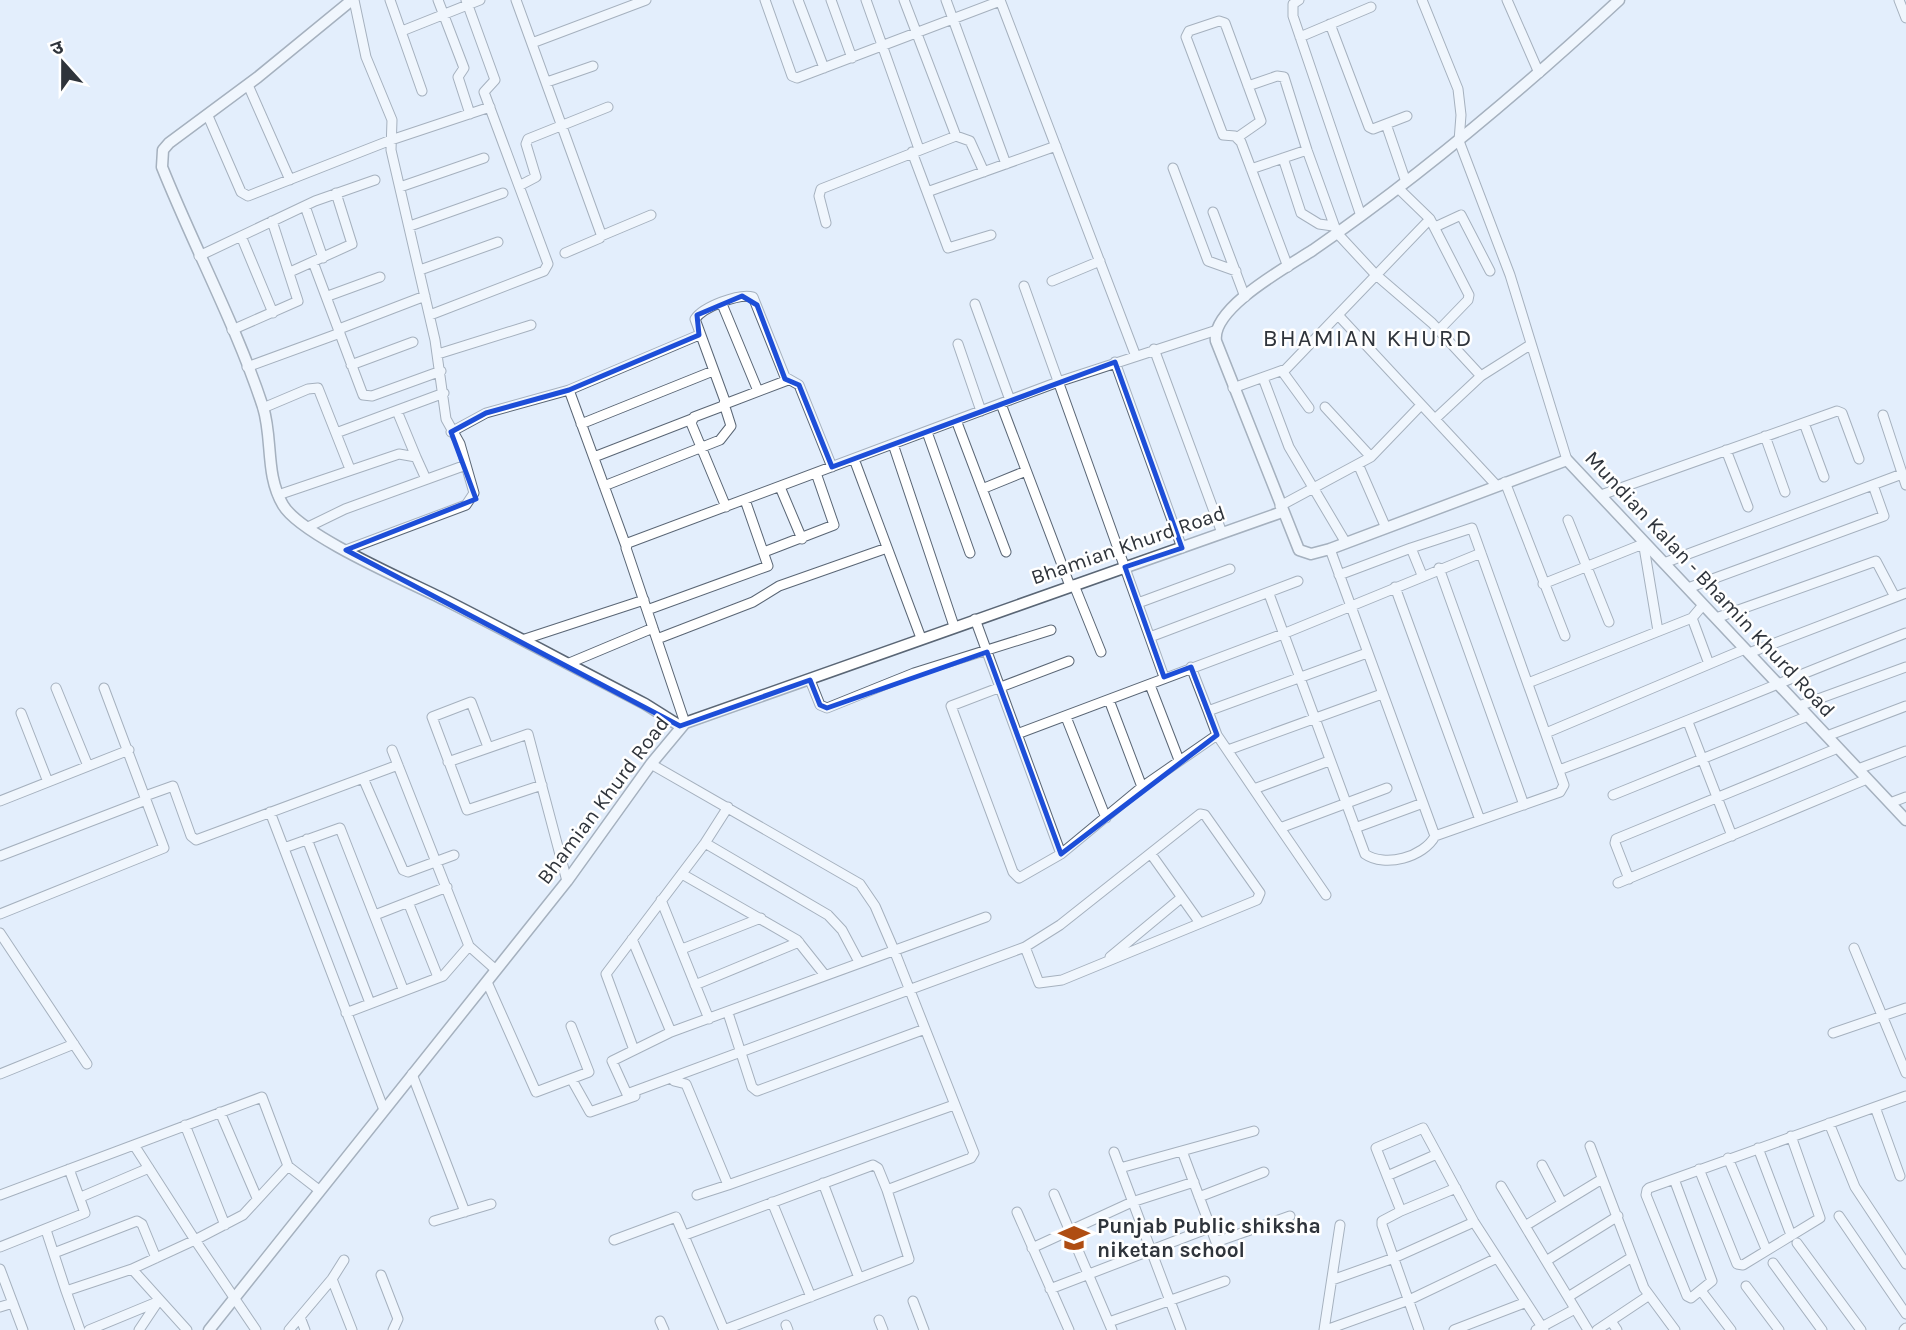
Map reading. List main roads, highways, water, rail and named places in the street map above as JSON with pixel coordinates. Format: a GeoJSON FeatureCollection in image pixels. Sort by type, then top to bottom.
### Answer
{"type":"FeatureCollection","features":[{"type":"Feature","properties":{"kind":"place","name":"Punjab Public shiksha niketan school"},"geometry":{"type":"Point","coordinates":[1074,1238]}},
{"type":"Feature","properties":{"kind":"district","name":"BHAMIAN KHURD"},"geometry":{"type":"Point","coordinates":[1368,338]}}]}
